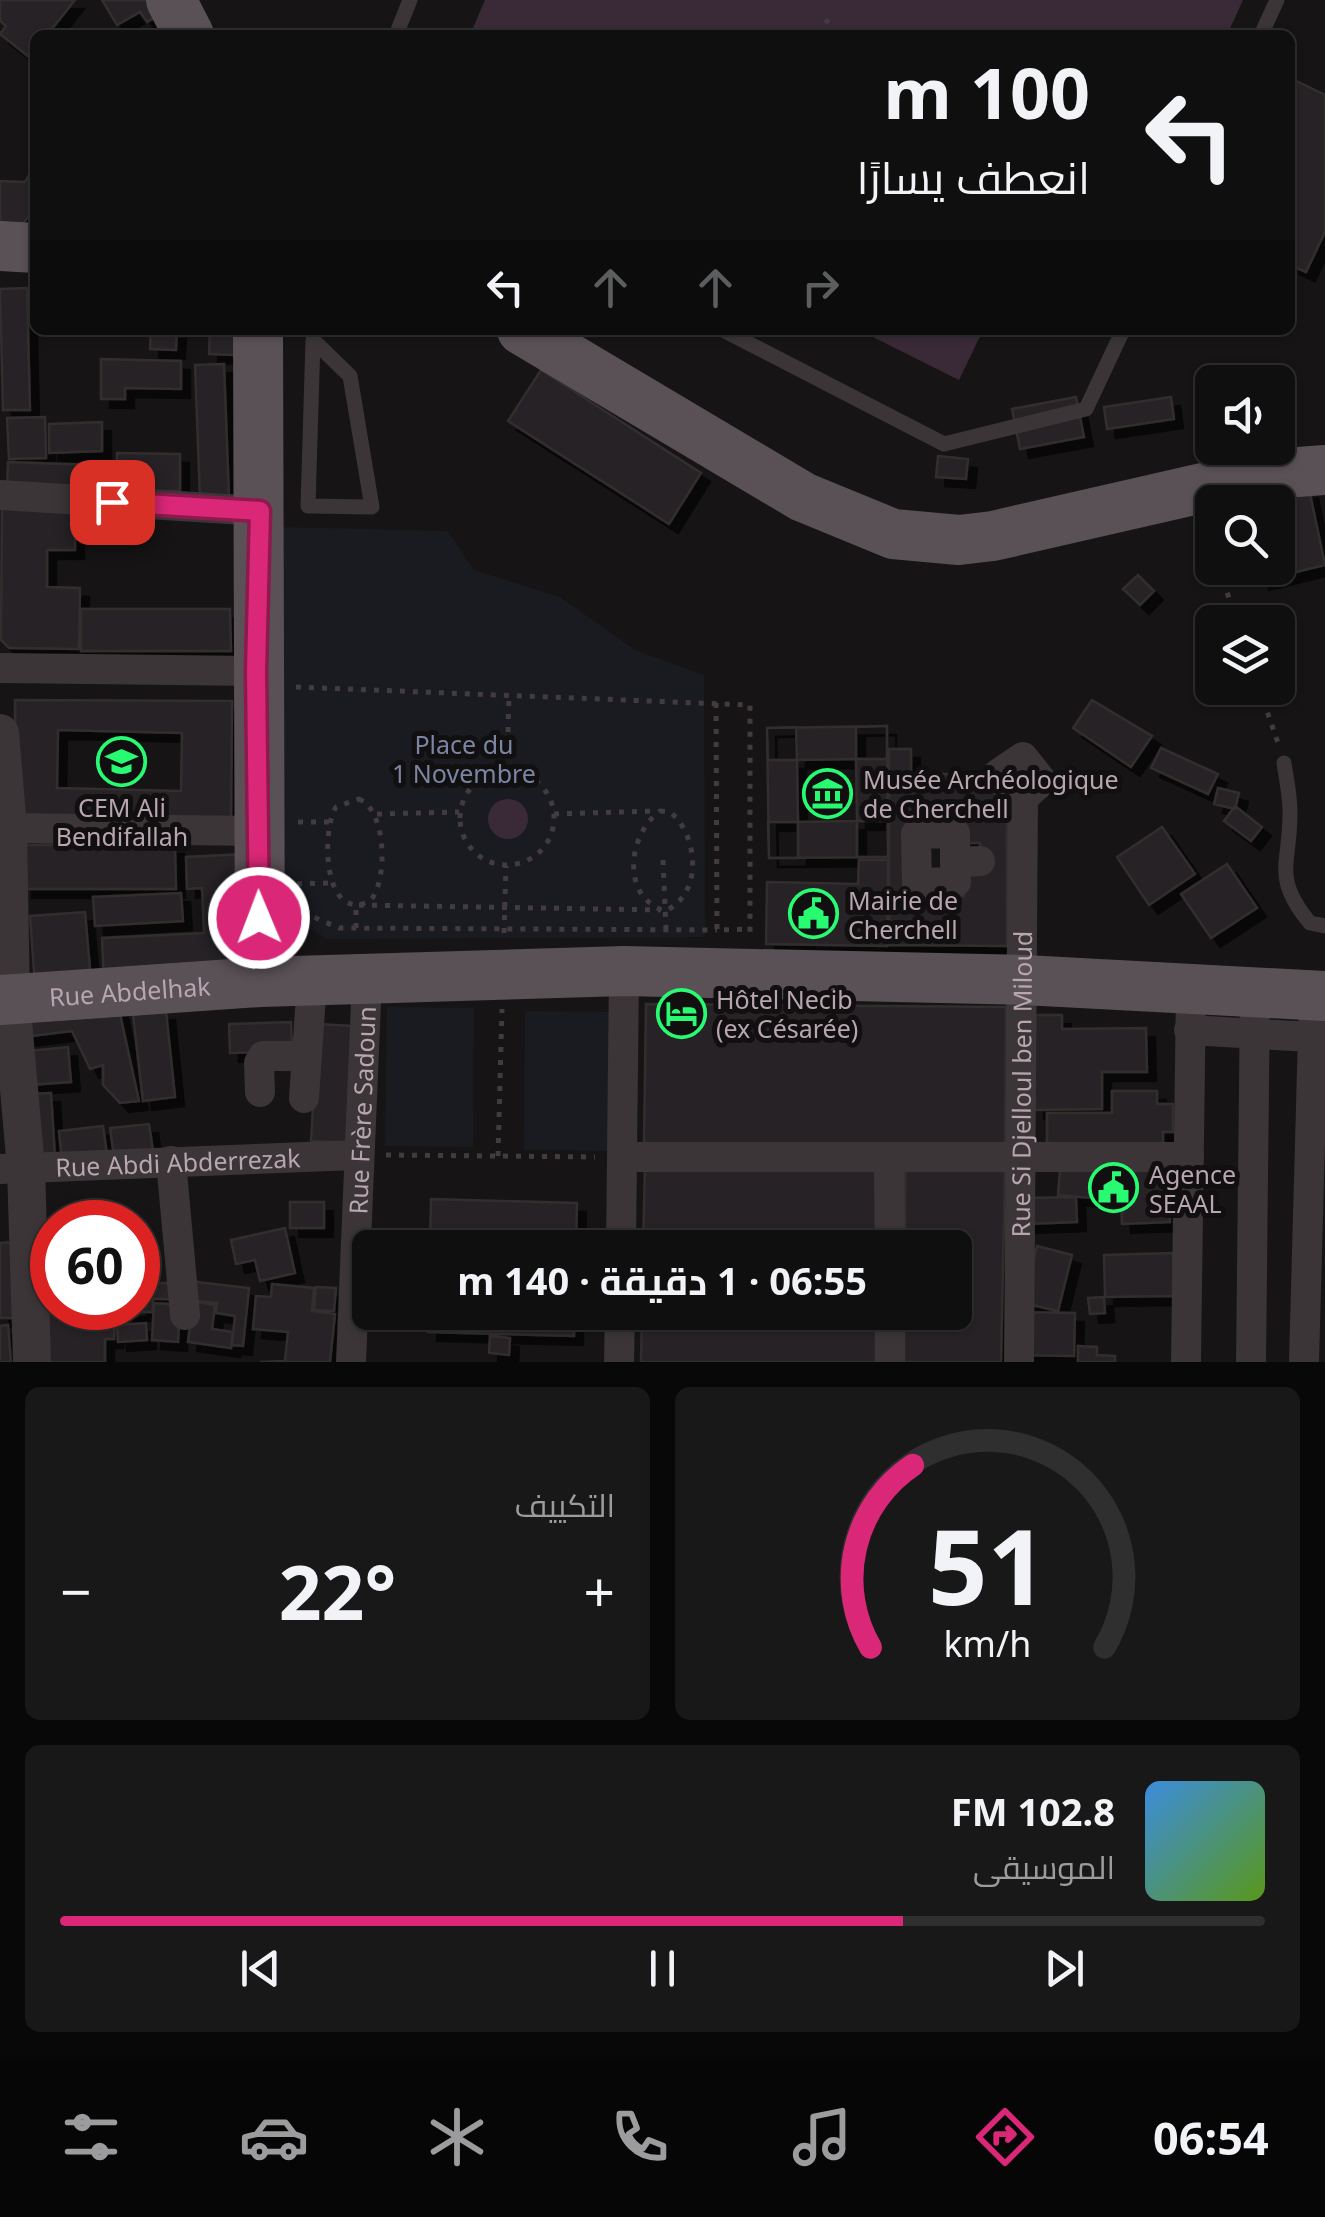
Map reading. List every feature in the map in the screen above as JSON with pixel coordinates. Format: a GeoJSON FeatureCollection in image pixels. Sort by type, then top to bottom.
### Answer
{"type":"FeatureCollection","features":[{"type":"Feature","properties":{"kind":"main road"},"geometry":{"type":"LineString","coordinates":[[171,0],[186,30]]}},
{"type":"Feature","properties":{"kind":"main road"},"geometry":{"type":"LineString","coordinates":[[0,246],[30,248]]}},
{"type":"Feature","properties":{"kind":"main road"},"geometry":{"type":"LineString","coordinates":[[259,335],[284,509],[274,679],[275,834],[259,918],[260,982]]}},
{"type":"Feature","properties":{"kind":"main road"},"geometry":{"type":"LineString","coordinates":[[530,335],[802,496],[849,519],[904,536],[959,540],[993,536],[1259,475],[1325,470]]}},
{"type":"Feature","properties":{"kind":"main road"},"geometry":{"type":"LineString","coordinates":[[259,918],[313,954],[367,978]]}},
{"type":"Feature","properties":{"kind":"main road","name":"Rue Abdelhak"},"geometry":{"type":"LineString","coordinates":[[6,999],[260,982],[624,971],[750,951],[1024,980],[1190,1009],[1254,1014],[1317,1010]]}},
{"type":"Feature","properties":{"kind":"street"},"geometry":{"type":"LineString","coordinates":[[0,494],[284,509]]}},
{"type":"Feature","properties":{"kind":"street"},"geometry":{"type":"LineString","coordinates":[[0,668],[274,679]]}},
{"type":"Feature","properties":{"kind":"street"},"geometry":{"type":"LineString","coordinates":[[0,732],[8,828],[6,999],[13,1168],[32,1362]]}},
{"type":"Feature","properties":{"kind":"street","name":"Rue Si Djelloul ben Miloud"},"geometry":{"type":"LineString","coordinates":[[1019,1362],[1024,980],[991,861],[1023,808]]}},
{"type":"Feature","properties":{"kind":"street"},"geometry":{"type":"LineString","coordinates":[[8,828],[275,834]]}},
{"type":"Feature","properties":{"kind":"street"},"geometry":{"type":"LineString","coordinates":[[621,1230],[624,971]]}},
{"type":"Feature","properties":{"kind":"street","name":"Rue Frère Sadoun"},"geometry":{"type":"LineString","coordinates":[[351,1362],[356,1154],[367,978]]}},
{"type":"Feature","properties":{"kind":"street"},"geometry":{"type":"LineString","coordinates":[[304,1098],[312,981]]}},
{"type":"Feature","properties":{"kind":"street"},"geometry":{"type":"LineString","coordinates":[[1186,1362],[1190,1009]]}},
{"type":"Feature","properties":{"kind":"street"},"geometry":{"type":"LineString","coordinates":[[1304,1362],[1317,1010]]}},
{"type":"Feature","properties":{"kind":"street"},"geometry":{"type":"LineString","coordinates":[[1250,1362],[1254,1014]]}},
{"type":"Feature","properties":{"kind":"street"},"geometry":{"type":"LineString","coordinates":[[260,1092],[263,1056],[307,1056]]}},
{"type":"Feature","properties":{"kind":"street","name":"Rue Abdi Abderrezak"},"geometry":{"type":"LineString","coordinates":[[13,1168],[356,1154]]}},
{"type":"Feature","properties":{"kind":"street"},"geometry":{"type":"LineString","coordinates":[[623,1157],[1189,1157]]}},
{"type":"Feature","properties":{"kind":"street"},"geometry":{"type":"LineString","coordinates":[[890,1158],[890,1230]]}},
{"type":"Feature","properties":{"kind":"street"},"geometry":{"type":"LineString","coordinates":[[170,1161],[186,1315]]}},
{"type":"Feature","properties":{"kind":"street"},"geometry":{"type":"LineString","coordinates":[[619,1362],[620,1330]]}},
{"type":"Feature","properties":{"kind":"street"},"geometry":{"type":"LineString","coordinates":[[890,1330],[890,1362]]}},
{"type":"Feature","properties":{"kind":"lane"},"geometry":{"type":"LineString","coordinates":[[398,30],[410,0]]}},
{"type":"Feature","properties":{"kind":"lane"},"geometry":{"type":"LineString","coordinates":[[1263,30],[1277,0]]}},
{"type":"Feature","properties":{"kind":"lane"},"geometry":{"type":"LineString","coordinates":[[733,335],[944,444],[1086,409],[1121,335]]}},
{"type":"Feature","properties":{"kind":"lane"},"geometry":{"type":"LineString","coordinates":[[313,340],[350,376],[372,507],[284,509],[313,340]]}},
{"type":"Feature","properties":{"kind":"lane"},"geometry":{"type":"LineString","coordinates":[[1284,763],[1291,813],[1283,856],[1291,900],[1310,924],[1325,926]]}},
{"type":"Feature","properties":{"kind":"path"},"geometry":{"type":"LineString","coordinates":[[822,30],[831,13]]}},
{"type":"Feature","properties":{"kind":"path"},"geometry":{"type":"LineString","coordinates":[[274,679],[509,695],[750,705],[750,951]]}},
{"type":"Feature","properties":{"kind":"path"},"geometry":{"type":"LineString","coordinates":[[507,771],[509,695]]}},
{"type":"Feature","properties":{"kind":"path"},"geometry":{"type":"LineString","coordinates":[[716,703],[717,930]]}},
{"type":"Feature","properties":{"kind":"path"},"geometry":{"type":"LineString","coordinates":[[1265,705],[1284,763]]}},
{"type":"Feature","properties":{"kind":"path"},"geometry":{"type":"LineString","coordinates":[[507,771],[539,783],[554,814],[551,836],[538,855],[506,866],[484,860],[467,845],[459,812],[475,782],[507,771]]}},
{"type":"Feature","properties":{"kind":"path"},"geometry":{"type":"LineString","coordinates":[[356,906],[370,901],[378,889],[377,814],[366,802],[350,800],[336,807],[330,822],[332,882],[342,901],[356,906],[663,910],[686,890],[693,861],[680,822],[670,812],[554,814]]}},
{"type":"Feature","properties":{"kind":"path"},"geometry":{"type":"LineString","coordinates":[[660,811],[640,831],[633,854],[640,889],[663,910]]}},
{"type":"Feature","properties":{"kind":"path"},"geometry":{"type":"LineString","coordinates":[[377,814],[459,812]]}},
{"type":"Feature","properties":{"kind":"path"},"geometry":{"type":"LineString","coordinates":[[275,834],[293,822],[330,822]]}},
{"type":"Feature","properties":{"kind":"path"},"geometry":{"type":"LineString","coordinates":[[664,860],[666,930]]}},
{"type":"Feature","properties":{"kind":"path"},"geometry":{"type":"LineString","coordinates":[[294,868],[294,884],[302,905],[317,921],[356,928],[717,930],[750,951]]}},
{"type":"Feature","properties":{"kind":"path"},"geometry":{"type":"LineString","coordinates":[[294,884],[332,882]]}},
{"type":"Feature","properties":{"kind":"path"},"geometry":{"type":"LineString","coordinates":[[356,906],[356,928]]}},
{"type":"Feature","properties":{"kind":"path"},"geometry":{"type":"LineString","coordinates":[[356,1154],[623,1157]]}},
{"type":"Feature","properties":{"kind":"green space","name":"Place du 1 Novembre"},"geometry":{"type":"Polygon","coordinates":[[[279,527],[448,531],[474,570],[560,597],[635,650],[704,675],[705,937],[326,939],[285,913],[279,527]]]}},
{"type":"Feature","properties":{"kind":"green space"},"geometry":{"type":"Polygon","coordinates":[[[387,1007],[474,1008],[473,1147],[385,1146],[387,1007]]]}},
{"type":"Feature","properties":{"kind":"green space"},"geometry":{"type":"Polygon","coordinates":[[[525,1011],[612,1012],[611,1151],[524,1150],[525,1011]]]}},
{"type":"Feature","properties":{"kind":"shaded area"},"geometry":{"type":"Polygon","coordinates":[[[485,0],[1243,0],[1229,30],[472,30],[485,0]]]}},
{"type":"Feature","properties":{"kind":"shaded area"},"geometry":{"type":"Polygon","coordinates":[[[869,335],[981,335],[959,380],[869,335]]]}},
{"type":"Feature","properties":{"kind":"shaded area"},"geometry":{"type":"Polygon","coordinates":[[[508,799],[522,805],[528,819],[522,833],[508,839],[494,833],[488,819],[494,805],[508,799]]]}},
{"type":"Feature","properties":{"kind":"building"},"geometry":{"type":"Polygon","coordinates":[[[0,0],[75,0],[51,30],[30,30],[29,57],[0,34],[6,26],[0,21],[0,0]]]}},
{"type":"Feature","properties":{"kind":"building"},"geometry":{"type":"Polygon","coordinates":[[[102,0],[150,0],[159,15],[147,22],[140,12],[117,25],[102,0]]]}},
{"type":"Feature","properties":{"kind":"building"},"geometry":{"type":"Polygon","coordinates":[[[1295,80],[1325,95],[1325,232],[1306,272],[1295,267],[1295,80]]]}},
{"type":"Feature","properties":{"kind":"building"},"geometry":{"type":"Polygon","coordinates":[[[30,174],[30,213],[15,238],[0,237],[0,181],[25,182],[30,174]]]}},
{"type":"Feature","properties":{"kind":"building"},"geometry":{"type":"Polygon","coordinates":[[[27,288],[30,410],[3,410],[0,289],[27,288]]]}},
{"type":"Feature","properties":{"kind":"building"},"geometry":{"type":"Polygon","coordinates":[[[151,335],[177,335],[176,350],[150,349],[151,335]]]}},
{"type":"Feature","properties":{"kind":"building"},"geometry":{"type":"Polygon","coordinates":[[[210,335],[236,335],[235,355],[209,354],[210,335]]]}},
{"type":"Feature","properties":{"kind":"building"},"geometry":{"type":"Polygon","coordinates":[[[101,359],[181,361],[181,389],[125,388],[125,399],[101,399],[101,359]]]}},
{"type":"Feature","properties":{"kind":"building"},"geometry":{"type":"Polygon","coordinates":[[[224,364],[229,498],[200,499],[195,365],[224,364]]]}},
{"type":"Feature","properties":{"kind":"building"},"geometry":{"type":"Polygon","coordinates":[[[541,370],[701,473],[669,524],[508,421],[541,370]]]}},
{"type":"Feature","properties":{"kind":"building"},"geometry":{"type":"Polygon","coordinates":[[[1076,397],[1084,437],[1020,449],[1012,409],[1076,397]]]}},
{"type":"Feature","properties":{"kind":"building"},"geometry":{"type":"Polygon","coordinates":[[[1171,397],[1174,419],[1107,429],[1104,407],[1171,397]]]}},
{"type":"Feature","properties":{"kind":"building"},"geometry":{"type":"Polygon","coordinates":[[[45,417],[46,458],[9,459],[7,418],[45,417]]]}},
{"type":"Feature","properties":{"kind":"building"},"geometry":{"type":"Polygon","coordinates":[[[102,422],[102,451],[49,453],[49,424],[102,422]]]}},
{"type":"Feature","properties":{"kind":"building"},"geometry":{"type":"Polygon","coordinates":[[[117,453],[180,454],[180,491],[116,490],[117,453]]]}},
{"type":"Feature","properties":{"kind":"building"},"geometry":{"type":"Polygon","coordinates":[[[938,456],[968,459],[966,479],[936,477],[938,456]]]}},
{"type":"Feature","properties":{"kind":"building"},"geometry":{"type":"Polygon","coordinates":[[[8,462],[94,465],[93,493],[7,489],[8,462]]]}},
{"type":"Feature","properties":{"kind":"building"},"geometry":{"type":"Polygon","coordinates":[[[1309,489],[1325,565],[1295,572],[1295,492],[1309,489]]]}},
{"type":"Feature","properties":{"kind":"building"},"geometry":{"type":"Polygon","coordinates":[[[2,499],[75,499],[75,550],[47,550],[47,587],[80,588],[79,649],[9,648],[1,640],[2,499]]]}},
{"type":"Feature","properties":{"kind":"building"},"geometry":{"type":"Polygon","coordinates":[[[1138,575],[1154,591],[1140,605],[1123,589],[1138,575]]]}},
{"type":"Feature","properties":{"kind":"building"},"geometry":{"type":"Polygon","coordinates":[[[81,609],[230,609],[231,651],[81,651],[81,609]]]}},
{"type":"Feature","properties":{"kind":"building","name":"CEM Ali Bendifallah"},"geometry":{"type":"Polygon","coordinates":[[[15,700],[232,701],[231,822],[15,821],[15,700]],[[58,730],[57,788],[181,791],[182,733],[58,730]]]}},
{"type":"Feature","properties":{"kind":"building"},"geometry":{"type":"Polygon","coordinates":[[[1092,700],[1152,736],[1131,767],[1073,728],[1092,700]]]}},
{"type":"Feature","properties":{"kind":"building"},"geometry":{"type":"Polygon","coordinates":[[[887,726],[888,857],[769,858],[767,728],[887,726]],[[856,759],[797,760],[798,822],[857,821],[856,759]]]}},
{"type":"Feature","properties":{"kind":"building"},"geometry":{"type":"Polygon","coordinates":[[[887,726],[887,759],[856,759],[856,727],[887,726]]]}},
{"type":"Feature","properties":{"kind":"building"},"geometry":{"type":"Polygon","coordinates":[[[796,727],[797,760],[768,760],[767,728],[796,727]]]}},
{"type":"Feature","properties":{"kind":"building"},"geometry":{"type":"Polygon","coordinates":[[[1161,748],[1218,774],[1208,794],[1151,768],[1161,748]]]}},
{"type":"Feature","properties":{"kind":"building"},"geometry":{"type":"Polygon","coordinates":[[[889,749],[911,749],[911,774],[983,774],[1007,810],[1007,946],[889,945],[889,749]],[[907,821],[907,896],[964,896],[963,875],[980,875],[980,843],[964,843],[964,821],[907,821]]]}},
{"type":"Feature","properties":{"kind":"building"},"geometry":{"type":"Polygon","coordinates":[[[1218,788],[1239,793],[1235,809],[1214,804],[1218,788]]]}},
{"type":"Feature","properties":{"kind":"building"},"geometry":{"type":"Polygon","coordinates":[[[1235,806],[1262,827],[1251,841],[1224,821],[1235,806]]]}},
{"type":"Feature","properties":{"kind":"building"},"geometry":{"type":"Polygon","coordinates":[[[857,821],[888,821],[888,857],[857,857],[857,821]]]}},
{"type":"Feature","properties":{"kind":"building"},"geometry":{"type":"Polygon","coordinates":[[[768,822],[798,822],[798,858],[769,858],[768,822]]]}},
{"type":"Feature","properties":{"kind":"building"},"geometry":{"type":"Polygon","coordinates":[[[1162,827],[1195,874],[1149,905],[1117,857],[1162,827]]]}},
{"type":"Feature","properties":{"kind":"building"},"geometry":{"type":"Polygon","coordinates":[[[23,845],[175,845],[176,889],[23,889],[23,845]]]}},
{"type":"Feature","properties":{"kind":"building"},"geometry":{"type":"Polygon","coordinates":[[[243,854],[250,976],[104,983],[102,938],[204,933],[202,888],[187,889],[186,857],[243,854]]]}},
{"type":"Feature","properties":{"kind":"building"},"geometry":{"type":"Polygon","coordinates":[[[859,860],[888,860],[887,946],[766,944],[767,882],[858,884],[859,860]]]}},
{"type":"Feature","properties":{"kind":"building"},"geometry":{"type":"Polygon","coordinates":[[[1227,864],[1257,908],[1211,938],[1181,894],[1227,864]]]}},
{"type":"Feature","properties":{"kind":"building"},"geometry":{"type":"Polygon","coordinates":[[[181,893],[183,921],[95,926],[93,897],[181,893]]]}},
{"type":"Feature","properties":{"kind":"building"},"geometry":{"type":"Polygon","coordinates":[[[85,912],[91,980],[35,984],[30,916],[85,912]]]}},
{"type":"Feature","properties":{"kind":"building"},"geometry":{"type":"Polygon","coordinates":[[[117,1000],[139,1101],[120,1103],[103,1085],[103,1065],[90,1069],[72,1031],[23,1037],[24,1006],[117,1000]]]}},
{"type":"Feature","properties":{"kind":"building"},"geometry":{"type":"Polygon","coordinates":[[[646,1004],[1006,1007],[1005,1148],[644,1144],[646,1004]]]}},
{"type":"Feature","properties":{"kind":"building"},"geometry":{"type":"Polygon","coordinates":[[[166,1011],[175,1097],[143,1101],[133,1015],[166,1011]]]}},
{"type":"Feature","properties":{"kind":"building"},"geometry":{"type":"Polygon","coordinates":[[[1034,1015],[1062,1015],[1062,1029],[1146,1028],[1147,1072],[1102,1072],[1102,1109],[1035,1110],[1034,1015]]]}},
{"type":"Feature","properties":{"kind":"building"},"geometry":{"type":"Polygon","coordinates":[[[291,1022],[292,1051],[230,1053],[229,1024],[291,1022]]]}},
{"type":"Feature","properties":{"kind":"building"},"geometry":{"type":"Polygon","coordinates":[[[318,1024],[353,1026],[346,1143],[311,1141],[318,1024]]]}},
{"type":"Feature","properties":{"kind":"building"},"geometry":{"type":"Polygon","coordinates":[[[68,1047],[71,1082],[30,1085],[27,1051],[68,1047]]]}},
{"type":"Feature","properties":{"kind":"building"},"geometry":{"type":"Polygon","coordinates":[[[1112,1091],[1157,1091],[1157,1104],[1173,1104],[1173,1132],[1163,1132],[1163,1146],[1047,1146],[1047,1113],[1112,1113],[1112,1091]]]}},
{"type":"Feature","properties":{"kind":"building"},"geometry":{"type":"Polygon","coordinates":[[[51,1093],[55,1157],[32,1158],[29,1094],[51,1093]]]}},
{"type":"Feature","properties":{"kind":"building"},"geometry":{"type":"Polygon","coordinates":[[[149,1124],[153,1151],[114,1156],[110,1128],[149,1124]]]}},
{"type":"Feature","properties":{"kind":"building"},"geometry":{"type":"Polygon","coordinates":[[[103,1126],[107,1155],[62,1161],[59,1131],[103,1126]]]}},
{"type":"Feature","properties":{"kind":"building"},"geometry":{"type":"Polygon","coordinates":[[[1167,1153],[1170,1222],[1122,1224],[1119,1155],[1167,1153]]]}},
{"type":"Feature","properties":{"kind":"building"},"geometry":{"type":"Polygon","coordinates":[[[1061,1158],[1093,1160],[1091,1198],[1058,1195],[1061,1158]]]}},
{"type":"Feature","properties":{"kind":"building"},"geometry":{"type":"Polygon","coordinates":[[[645,1166],[875,1167],[876,1230],[643,1230],[645,1166]]]}},
{"type":"Feature","properties":{"kind":"building"},"geometry":{"type":"Polygon","coordinates":[[[905,1167],[1005,1169],[1001,1362],[904,1362],[904,1330],[972,1330],[972,1230],[905,1230],[905,1167]]]}},
{"type":"Feature","properties":{"kind":"building"},"geometry":{"type":"Polygon","coordinates":[[[1076,1197],[1077,1222],[1026,1224],[1025,1198],[1076,1197]]]}},
{"type":"Feature","properties":{"kind":"building"},"geometry":{"type":"Polygon","coordinates":[[[431,1199],[577,1203],[576,1230],[430,1230],[431,1199]]]}},
{"type":"Feature","properties":{"kind":"building"},"geometry":{"type":"Polygon","coordinates":[[[290,1202],[324,1202],[324,1228],[290,1228],[290,1202]]]}},
{"type":"Feature","properties":{"kind":"building"},"geometry":{"type":"Polygon","coordinates":[[[285,1228],[295,1273],[260,1281],[255,1260],[236,1264],[231,1240],[285,1228]]]}},
{"type":"Feature","properties":{"kind":"building"},"geometry":{"type":"Polygon","coordinates":[[[17,1242],[20,1318],[0,1318],[0,1243],[17,1242]]]}},
{"type":"Feature","properties":{"kind":"building"},"geometry":{"type":"Polygon","coordinates":[[[1037,1246],[1072,1255],[1058,1311],[1023,1303],[1037,1246]]]}},
{"type":"Feature","properties":{"kind":"building"},"geometry":{"type":"Polygon","coordinates":[[[1173,1253],[1174,1296],[1105,1297],[1104,1255],[1173,1253]]]}},
{"type":"Feature","properties":{"kind":"building"},"geometry":{"type":"Polygon","coordinates":[[[189,1281],[249,1288],[243,1346],[232,1345],[235,1316],[216,1313],[217,1303],[187,1300],[189,1281]]]}},
{"type":"Feature","properties":{"kind":"building"},"geometry":{"type":"Polygon","coordinates":[[[160,1283],[177,1283],[177,1299],[160,1299],[160,1283]]]}},
{"type":"Feature","properties":{"kind":"building"},"geometry":{"type":"Polygon","coordinates":[[[272,1284],[314,1288],[312,1311],[335,1314],[330,1362],[260,1362],[285,1361],[288,1332],[253,1329],[256,1296],[271,1297],[272,1284]]]}},
{"type":"Feature","properties":{"kind":"building"},"geometry":{"type":"Polygon","coordinates":[[[316,1287],[336,1288],[334,1311],[314,1310],[316,1287]]]}},
{"type":"Feature","properties":{"kind":"building"},"geometry":{"type":"Polygon","coordinates":[[[1104,1297],[1105,1313],[1090,1314],[1088,1298],[1104,1297]]]}},
{"type":"Feature","properties":{"kind":"building"},"geometry":{"type":"Polygon","coordinates":[[[193,1301],[215,1305],[212,1329],[233,1332],[231,1348],[188,1342],[193,1301]]]}},
{"type":"Feature","properties":{"kind":"building"},"geometry":{"type":"Polygon","coordinates":[[[160,1303],[180,1305],[178,1342],[152,1340],[153,1330],[160,1330],[160,1303]]]}},
{"type":"Feature","properties":{"kind":"building"},"geometry":{"type":"Polygon","coordinates":[[[1016,1312],[1075,1313],[1074,1356],[1015,1355],[1016,1312]]]}},
{"type":"Feature","properties":{"kind":"building"},"geometry":{"type":"Polygon","coordinates":[[[8,1325],[11,1362],[0,1362],[0,1326],[8,1325]]]}},
{"type":"Feature","properties":{"kind":"building"},"geometry":{"type":"Polygon","coordinates":[[[46,1330],[114,1330],[114,1339],[105,1339],[105,1362],[48,1362],[46,1330]]]}},
{"type":"Feature","properties":{"kind":"building"},"geometry":{"type":"Polygon","coordinates":[[[117,1330],[146,1330],[147,1340],[118,1342],[117,1330]]]}},
{"type":"Feature","properties":{"kind":"building"},"geometry":{"type":"Polygon","coordinates":[[[574,1330],[574,1336],[428,1332],[574,1330]]]}},
{"type":"Feature","properties":{"kind":"building"},"geometry":{"type":"Polygon","coordinates":[[[642,1330],[876,1330],[876,1362],[641,1362],[642,1330]]]}},
{"type":"Feature","properties":{"kind":"building"},"geometry":{"type":"Polygon","coordinates":[[[490,1336],[510,1338],[509,1355],[489,1353],[490,1336]]]}},
{"type":"Feature","properties":{"kind":"building"},"geometry":{"type":"Polygon","coordinates":[[[1078,1346],[1097,1347],[1097,1355],[1115,1356],[1115,1362],[1078,1362],[1078,1346]]]}},
{"type":"Feature","properties":{"kind":"place","name":"CEM Ali Bendifallah"},"geometry":{"type":"Point","coordinates":[122,761]}},
{"type":"Feature","properties":{"kind":"place","name":"Musée Archéologique de Cherchell"},"geometry":{"type":"Point","coordinates":[828,793]}},
{"type":"Feature","properties":{"kind":"place","name":"Mairie de Cherchell"},"geometry":{"type":"Point","coordinates":[813,914]}},
{"type":"Feature","properties":{"kind":"place","name":"Hôtel Necib (ex Césarée)"},"geometry":{"type":"Point","coordinates":[681,1013]}},
{"type":"Feature","properties":{"kind":"place","name":"Agence SEAAL"},"geometry":{"type":"Point","coordinates":[1114,1188]}},
{"type":"Feature","properties":{"kind":"route"},"geometry":{"type":"LineString","coordinates":[[112,502],[260,511],[256,671],[259,918]]}}]}
